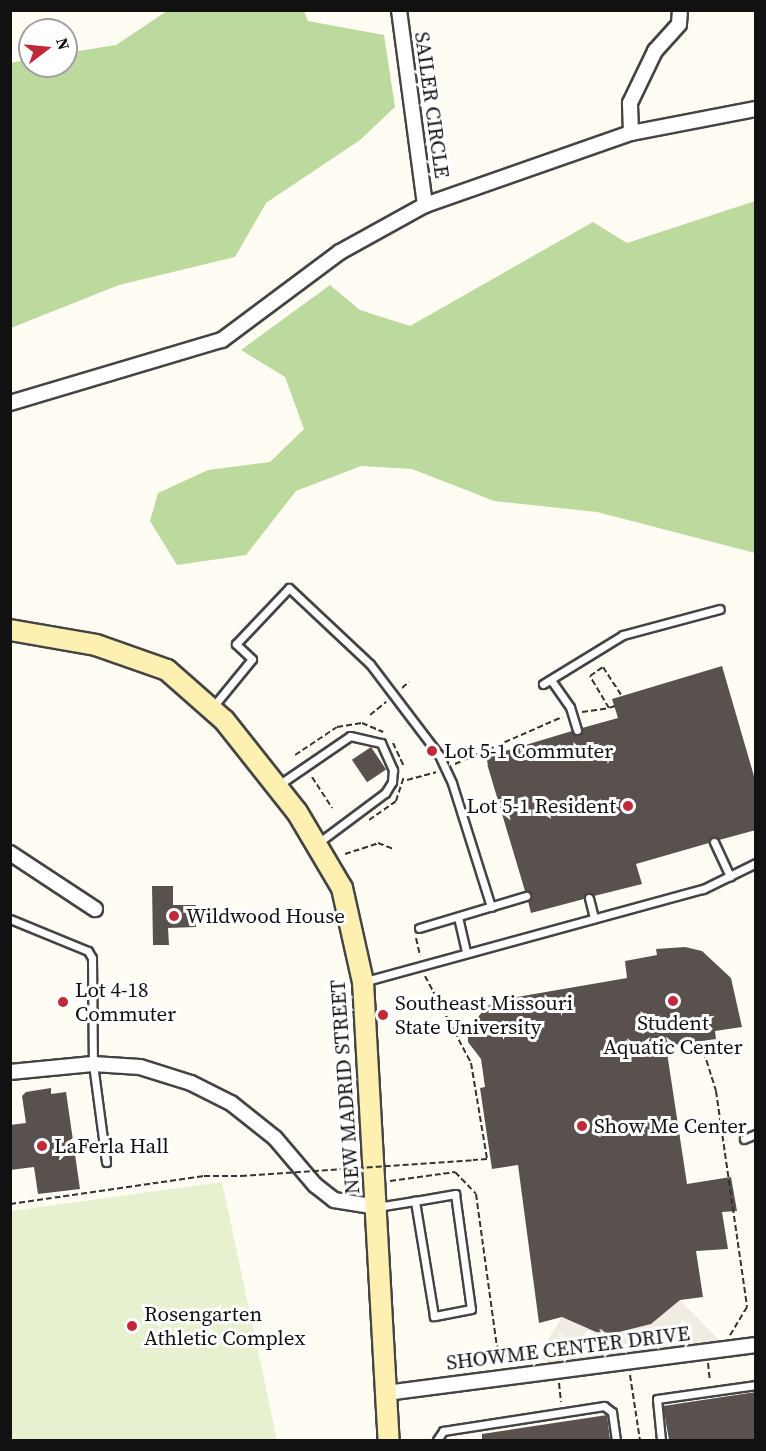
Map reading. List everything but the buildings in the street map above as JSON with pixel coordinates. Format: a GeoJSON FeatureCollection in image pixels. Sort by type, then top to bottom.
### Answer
{"type":"FeatureCollection","features":[{"type":"Feature","properties":{"kind":"street","name":"SAILER CIRCLE"},"geometry":{"type":"LineString","coordinates":[[399,10],[425,205]]}},
{"type":"Feature","properties":{"kind":"street"},"geometry":{"type":"LineString","coordinates":[[631,133],[630,103],[655,51],[680,24],[680,10]]}},
{"type":"Feature","properties":{"kind":"street"},"geometry":{"type":"LineString","coordinates":[[10,403],[222,340],[340,252],[425,205],[631,133],[756,109]]}},
{"type":"Feature","properties":{"kind":"street","name":"NEW MADRID STREET"},"geometry":{"type":"LineString","coordinates":[[10,630],[96,645],[167,670],[211,709],[276,786],[342,888],[363,981],[389,1440]]}},
{"type":"Feature","properties":{"kind":"street"},"geometry":{"type":"LineString","coordinates":[[10,853],[95,909]]}},
{"type":"Feature","properties":{"kind":"street"},"geometry":{"type":"LineString","coordinates":[[10,1072],[93,1064],[140,1067],[191,1083],[231,1103],[275,1138],[315,1185],[334,1200],[377,1208]]}},
{"type":"Feature","properties":{"kind":"street","name":"SHOWME CENTER DRIVE"},"geometry":{"type":"LineString","coordinates":[[386,1393],[756,1345]]}},
{"type":"Feature","properties":{"kind":"lane"},"geometry":{"type":"LineString","coordinates":[[211,709],[252,659],[236,644],[289,588],[370,664],[402,703],[445,768],[491,907]]}},
{"type":"Feature","properties":{"kind":"lane"},"geometry":{"type":"LineString","coordinates":[[543,684],[623,635],[720,609]]}},
{"type":"Feature","properties":{"kind":"lane"},"geometry":{"type":"LineString","coordinates":[[551,680],[572,714],[577,730]]}},
{"type":"Feature","properties":{"kind":"lane"},"geometry":{"type":"LineString","coordinates":[[276,786],[350,736],[363,736],[381,744],[393,770],[386,793],[316,845]]}},
{"type":"Feature","properties":{"kind":"lane"},"geometry":{"type":"LineString","coordinates":[[714,842],[730,877]]}},
{"type":"Feature","properties":{"kind":"lane"},"geometry":{"type":"LineString","coordinates":[[363,981],[703,889],[756,863]]}},
{"type":"Feature","properties":{"kind":"lane"},"geometry":{"type":"LineString","coordinates":[[419,928],[526,896]]}},
{"type":"Feature","properties":{"kind":"lane"},"geometry":{"type":"LineString","coordinates":[[589,898],[594,918]]}},
{"type":"Feature","properties":{"kind":"lane"},"geometry":{"type":"LineString","coordinates":[[458,917],[466,953]]}},
{"type":"Feature","properties":{"kind":"lane"},"geometry":{"type":"LineString","coordinates":[[10,919],[88,951],[92,958],[93,1064],[106,1162]]}},
{"type":"Feature","properties":{"kind":"lane"},"geometry":{"type":"LineString","coordinates":[[744,1139],[756,1134]]}},
{"type":"Feature","properties":{"kind":"lane"},"geometry":{"type":"LineString","coordinates":[[377,1208],[415,1201],[455,1194],[471,1309],[434,1316],[415,1201]]}},
{"type":"Feature","properties":{"kind":"lane"},"geometry":{"type":"LineString","coordinates":[[661,1440],[657,1399],[756,1385]]}},
{"type":"Feature","properties":{"kind":"lane"},"geometry":{"type":"LineString","coordinates":[[437,1440],[443,1431],[609,1407],[616,1440]]}},
{"type":"Feature","properties":{"kind":"path"},"geometry":{"type":"LineString","coordinates":[[609,708],[590,676],[603,667],[622,696]]}},
{"type":"Feature","properties":{"kind":"path"},"geometry":{"type":"LineString","coordinates":[[407,780],[445,768],[572,714],[615,706]]}},
{"type":"Feature","properties":{"kind":"path"},"geometry":{"type":"LineString","coordinates":[[312,777],[332,808]]}},
{"type":"Feature","properties":{"kind":"path"},"geometry":{"type":"LineString","coordinates":[[345,854],[378,843],[394,849]]}},
{"type":"Feature","properties":{"kind":"path"},"geometry":{"type":"LineString","coordinates":[[419,928],[415,936],[420,956]]}},
{"type":"Feature","properties":{"kind":"path"},"geometry":{"type":"LineString","coordinates":[[10,1204],[204,1176],[241,1176],[487,1159],[471,1063],[425,976]]}},
{"type":"Feature","properties":{"kind":"path"},"geometry":{"type":"LineString","coordinates":[[701,1043],[716,1091],[747,1307],[730,1336],[723,1337]]}},
{"type":"Feature","properties":{"kind":"path"},"geometry":{"type":"LineString","coordinates":[[628,1362],[640,1440]]}},
{"type":"Feature","properties":{"kind":"path"},"geometry":{"type":"LineString","coordinates":[[558,1371],[562,1412]]}},
{"type":"Feature","properties":{"kind":"green space"},"geometry":{"type":"Polygon","coordinates":[[[167,11],[304,11],[308,21],[384,35],[395,107],[360,140],[266,203],[235,257],[119,285],[11,328],[11,63],[18,62],[18,78],[78,78],[78,51],[116,45],[167,11]]]}},
{"type":"Feature","properties":{"kind":"green space"},"geometry":{"type":"Polygon","coordinates":[[[755,201],[755,553],[597,512],[494,501],[412,469],[361,466],[296,491],[246,555],[177,565],[150,521],[158,493],[208,470],[270,462],[304,429],[285,377],[241,350],[330,285],[360,310],[410,326],[593,222],[627,243],[755,201]]]}},
{"type":"Feature","properties":{"kind":"green space","name":"Rosengarten Athletic Complex"},"geometry":{"type":"Polygon","coordinates":[[[222,1182],[277,1440],[11,1440],[11,1211],[222,1182]]]}},
{"type":"Feature","properties":{"kind":"shaded area"},"geometry":{"type":"Polygon","coordinates":[[[680,1300],[722,1343],[558,1365],[537,1357],[562,1317],[596,1332],[615,1333],[651,1324],[680,1300]]]}},
{"type":"Feature","properties":{"kind":"place","name":"Lot 5-1 Commuter"},"geometry":{"type":"Point","coordinates":[432,751]}},
{"type":"Feature","properties":{"kind":"place","name":"Lot 5-1 Resident"},"geometry":{"type":"Point","coordinates":[628,806]}},
{"type":"Feature","properties":{"kind":"place","name":"Wildwood House"},"geometry":{"type":"Point","coordinates":[174,916]}},
{"type":"Feature","properties":{"kind":"place","name":"Student Aquatic Center"},"geometry":{"type":"Point","coordinates":[673,1001]}},
{"type":"Feature","properties":{"kind":"place","name":"Lot 4-18 Commuter"},"geometry":{"type":"Point","coordinates":[63,1002]}},
{"type":"Feature","properties":{"kind":"place","name":"Southeast Missouri State University"},"geometry":{"type":"Point","coordinates":[383,1015]}},
{"type":"Feature","properties":{"kind":"place","name":"Show Me Center"},"geometry":{"type":"Point","coordinates":[582,1126]}},
{"type":"Feature","properties":{"kind":"place","name":"LaFerla Hall"},"geometry":{"type":"Point","coordinates":[42,1146]}},
{"type":"Feature","properties":{"kind":"place","name":"Rosengarten Athletic Complex"},"geometry":{"type":"Point","coordinates":[132,1326]}}]}
